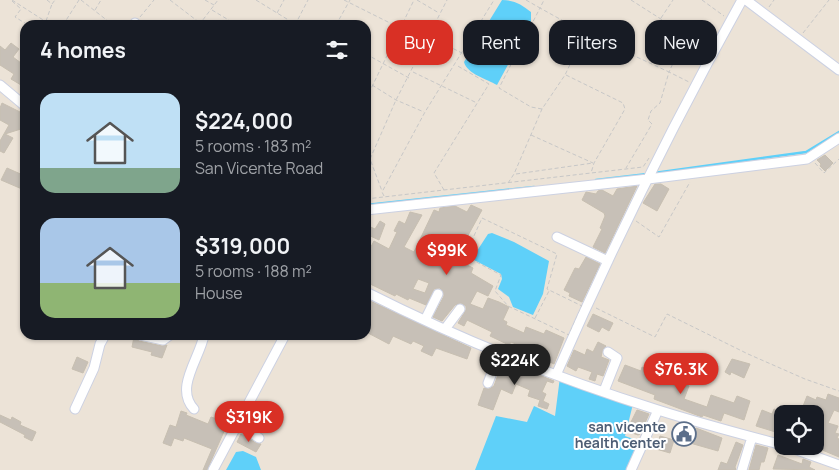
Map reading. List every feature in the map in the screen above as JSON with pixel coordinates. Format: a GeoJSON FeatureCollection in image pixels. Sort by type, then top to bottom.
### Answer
{"type":"FeatureCollection","features":[{"type":"Feature","properties":{"kind":"street"},"geometry":{"type":"LineString","coordinates":[[556,375],[652,167],[742,0]]}},
{"type":"Feature","properties":{"kind":"street"},"geometry":{"type":"LineString","coordinates":[[746,0],[839,70]]}},
{"type":"Feature","properties":{"kind":"street"},"geometry":{"type":"LineString","coordinates":[[0,85],[20,102]]}},
{"type":"Feature","properties":{"kind":"street"},"geometry":{"type":"LineString","coordinates":[[371,209],[648,179],[807,159],[839,138]]}},
{"type":"Feature","properties":{"kind":"street"},"geometry":{"type":"LineString","coordinates":[[557,237],[608,261]]}},
{"type":"Feature","properties":{"kind":"street"},"geometry":{"type":"LineString","coordinates":[[371,294],[445,329],[556,375],[658,410],[774,443]]}},
{"type":"Feature","properties":{"kind":"street"},"geometry":{"type":"LineString","coordinates":[[425,320],[438,294]]}},
{"type":"Feature","properties":{"kind":"street"},"geometry":{"type":"LineString","coordinates":[[445,329],[460,309]]}},
{"type":"Feature","properties":{"kind":"street"},"geometry":{"type":"LineString","coordinates":[[75,409],[94,368],[102,340]]}},
{"type":"Feature","properties":{"kind":"street"},"geometry":{"type":"LineString","coordinates":[[194,409],[188,401],[188,377],[202,340]]}},
{"type":"Feature","properties":{"kind":"street"},"geometry":{"type":"LineString","coordinates":[[214,470],[282,340]]}},
{"type":"Feature","properties":{"kind":"street"},"geometry":{"type":"LineString","coordinates":[[488,383],[500,352]]}},
{"type":"Feature","properties":{"kind":"street"},"geometry":{"type":"LineString","coordinates":[[604,391],[617,358],[608,352]]}},
{"type":"Feature","properties":{"kind":"street"},"geometry":{"type":"LineString","coordinates":[[631,470],[658,410]]}},
{"type":"Feature","properties":{"kind":"street"},"geometry":{"type":"LineString","coordinates":[[238,424],[259,438]]}},
{"type":"Feature","properties":{"kind":"street"},"geometry":{"type":"LineString","coordinates":[[742,470],[752,437]]}},
{"type":"Feature","properties":{"kind":"street"},"geometry":{"type":"LineString","coordinates":[[810,455],[839,465]]}},
{"type":"Feature","properties":{"kind":"path"},"geometry":{"type":"LineString","coordinates":[[12,0],[43,20]]}},
{"type":"Feature","properties":{"kind":"path"},"geometry":{"type":"LineString","coordinates":[[12,0],[21,9],[15,17],[20,20]]}},
{"type":"Feature","properties":{"kind":"path"},"geometry":{"type":"LineString","coordinates":[[47,0],[52,4]]}},
{"type":"Feature","properties":{"kind":"path"},"geometry":{"type":"LineString","coordinates":[[47,20],[55,0]]}},
{"type":"Feature","properties":{"kind":"path"},"geometry":{"type":"LineString","coordinates":[[66,20],[80,0],[107,20]]}},
{"type":"Feature","properties":{"kind":"path"},"geometry":{"type":"LineString","coordinates":[[94,10],[101,0]]}},
{"type":"Feature","properties":{"kind":"path"},"geometry":{"type":"LineString","coordinates":[[138,20],[154,0]]}},
{"type":"Feature","properties":{"kind":"path"},"geometry":{"type":"LineString","coordinates":[[170,0],[195,20]]}},
{"type":"Feature","properties":{"kind":"path"},"geometry":{"type":"LineString","coordinates":[[205,0],[214,6]]}},
{"type":"Feature","properties":{"kind":"path"},"geometry":{"type":"LineString","coordinates":[[203,20],[218,0]]}},
{"type":"Feature","properties":{"kind":"path"},"geometry":{"type":"LineString","coordinates":[[256,0],[286,20]]}},
{"type":"Feature","properties":{"kind":"path"},"geometry":{"type":"LineString","coordinates":[[276,14],[284,0]]}},
{"type":"Feature","properties":{"kind":"path"},"geometry":{"type":"LineString","coordinates":[[298,20],[308,0]]}},
{"type":"Feature","properties":{"kind":"path"},"geometry":{"type":"LineString","coordinates":[[344,0],[386,21]]}},
{"type":"Feature","properties":{"kind":"path"},"geometry":{"type":"LineString","coordinates":[[405,20],[416,0],[439,13]]}},
{"type":"Feature","properties":{"kind":"path"},"geometry":{"type":"LineString","coordinates":[[436,20],[446,0]]}},
{"type":"Feature","properties":{"kind":"path"},"geometry":{"type":"LineString","coordinates":[[382,192],[425,112],[456,64],[493,0]]}},
{"type":"Feature","properties":{"kind":"path"},"geometry":{"type":"LineString","coordinates":[[526,0],[563,20]]}},
{"type":"Feature","properties":{"kind":"path"},"geometry":{"type":"LineString","coordinates":[[542,109],[532,107],[500,88],[544,0]]}},
{"type":"Feature","properties":{"kind":"path"},"geometry":{"type":"LineString","coordinates":[[625,169],[652,124],[648,120],[651,111],[660,103],[669,72],[686,35],[631,0]]}},
{"type":"Feature","properties":{"kind":"path"},"geometry":{"type":"LineString","coordinates":[[660,19],[673,0]]}},
{"type":"Feature","properties":{"kind":"path"},"geometry":{"type":"LineString","coordinates":[[702,0],[728,18]]}},
{"type":"Feature","properties":{"kind":"path"},"geometry":{"type":"LineString","coordinates":[[799,39],[829,0]]}},
{"type":"Feature","properties":{"kind":"path"},"geometry":{"type":"LineString","coordinates":[[339,20],[349,1]]}},
{"type":"Feature","properties":{"kind":"path"},"geometry":{"type":"LineString","coordinates":[[212,9],[228,20]]}},
{"type":"Feature","properties":{"kind":"path"},"geometry":{"type":"LineString","coordinates":[[453,49],[462,53]]}},
{"type":"Feature","properties":{"kind":"path"},"geometry":{"type":"LineString","coordinates":[[371,56],[409,78]]}},
{"type":"Feature","properties":{"kind":"path"},"geometry":{"type":"LineString","coordinates":[[635,56],[693,83]]}},
{"type":"Feature","properties":{"kind":"path"},"geometry":{"type":"LineString","coordinates":[[386,58],[372,85],[396,100],[425,112]]}},
{"type":"Feature","properties":{"kind":"path"},"geometry":{"type":"LineString","coordinates":[[444,190],[434,173],[489,84],[456,64]]}},
{"type":"Feature","properties":{"kind":"path"},"geometry":{"type":"LineString","coordinates":[[371,157],[396,100],[415,65]]}},
{"type":"Feature","properties":{"kind":"path"},"geometry":{"type":"LineString","coordinates":[[507,184],[514,174],[542,109],[570,65]]}},
{"type":"Feature","properties":{"kind":"path"},"geometry":{"type":"LineString","coordinates":[[412,72],[477,103]]}},
{"type":"Feature","properties":{"kind":"path"},"geometry":{"type":"LineString","coordinates":[[565,75],[623,103],[625,109],[590,173]]}},
{"type":"Feature","properties":{"kind":"path"},"geometry":{"type":"LineString","coordinates":[[531,135],[594,163]]}},
{"type":"Feature","properties":{"kind":"path"},"geometry":{"type":"LineString","coordinates":[[371,198],[643,167],[653,151]]}},
{"type":"Feature","properties":{"kind":"path"},"geometry":{"type":"LineString","coordinates":[[814,161],[824,173],[839,158]]}},
{"type":"Feature","properties":{"kind":"path"},"geometry":{"type":"LineString","coordinates":[[371,162],[384,197]]}},
{"type":"Feature","properties":{"kind":"path"},"geometry":{"type":"LineString","coordinates":[[514,174],[594,163]]}},
{"type":"Feature","properties":{"kind":"path"},"geometry":{"type":"LineString","coordinates":[[635,220],[659,237],[693,178]]}},
{"type":"Feature","properties":{"kind":"path"},"geometry":{"type":"LineString","coordinates":[[535,319],[549,290],[547,289],[557,254],[482,218],[465,256],[500,276],[495,291],[508,306],[535,319],[569,335],[582,306],[549,290]]}},
{"type":"Feature","properties":{"kind":"path"},"geometry":{"type":"LineString","coordinates":[[592,306],[655,337],[667,314],[748,354],[839,392]]}},
{"type":"Feature","properties":{"kind":"water"},"geometry":{"type":"Polygon","coordinates":[[[502,0],[515,2],[531,12],[531,20],[490,20],[502,0]]]}},
{"type":"Feature","properties":{"kind":"water"},"geometry":{"type":"Polygon","coordinates":[[[508,65],[497,85],[473,73],[466,66],[508,65]]]}},
{"type":"Feature","properties":{"kind":"water"},"geometry":{"type":"Polygon","coordinates":[[[492,233],[514,242],[549,261],[543,294],[533,315],[513,307],[509,297],[498,289],[502,279],[501,274],[474,260],[475,254],[488,234],[492,233]]]}},
{"type":"Feature","properties":{"kind":"water"},"geometry":{"type":"Polygon","coordinates":[[[560,377],[633,404],[625,436],[642,442],[630,470],[475,470],[496,416],[527,422],[534,406],[555,416],[560,377]]]}},
{"type":"Feature","properties":{"kind":"water"},"geometry":{"type":"Polygon","coordinates":[[[243,451],[256,457],[261,470],[226,470],[236,452],[243,451]]]}},
{"type":"Feature","properties":{"kind":"building"},"geometry":{"type":"Polygon","coordinates":[[[11,43],[19,49],[13,57],[20,62],[20,84],[11,79],[14,74],[0,65],[0,46],[5,50],[11,43]]]}},
{"type":"Feature","properties":{"kind":"building"},"geometry":{"type":"Polygon","coordinates":[[[2,103],[20,112],[20,129],[5,134],[13,138],[4,153],[0,151],[0,141],[9,125],[0,120],[2,103]]]}},
{"type":"Feature","properties":{"kind":"building"},"geometry":{"type":"Polygon","coordinates":[[[825,155],[833,163],[825,171],[817,160],[825,155]]]}},
{"type":"Feature","properties":{"kind":"building"},"geometry":{"type":"Polygon","coordinates":[[[7,168],[20,174],[20,188],[1,180],[7,168]]]}},
{"type":"Feature","properties":{"kind":"building"},"geometry":{"type":"Polygon","coordinates":[[[655,184],[661,184],[669,189],[657,211],[643,203],[655,184]]]}},
{"type":"Feature","properties":{"kind":"building"},"geometry":{"type":"Polygon","coordinates":[[[637,186],[605,253],[593,247],[602,229],[600,228],[605,216],[604,213],[582,200],[586,192],[596,194],[602,190],[613,196],[617,189],[637,186]]]}},
{"type":"Feature","properties":{"kind":"building"},"geometry":{"type":"Polygon","coordinates":[[[471,205],[482,210],[455,259],[473,268],[471,273],[493,286],[488,296],[477,291],[470,304],[483,309],[488,298],[509,307],[503,320],[507,322],[506,325],[524,333],[526,327],[544,334],[546,330],[564,338],[554,364],[544,359],[548,349],[536,344],[533,351],[511,342],[509,345],[490,336],[492,332],[467,320],[464,326],[458,323],[466,310],[466,306],[461,303],[455,305],[442,321],[433,317],[444,296],[440,288],[434,289],[426,305],[409,298],[408,300],[396,294],[395,296],[371,284],[371,247],[374,241],[389,249],[397,232],[394,231],[399,221],[405,224],[410,212],[422,215],[404,247],[414,252],[434,210],[439,212],[440,208],[455,206],[467,212],[471,205]],[[418,279],[413,289],[425,293],[429,283],[418,279]]]}},
{"type":"Feature","properties":{"kind":"building"},"geometry":{"type":"Polygon","coordinates":[[[380,221],[385,224],[379,240],[371,236],[371,227],[375,229],[380,221]]]}},
{"type":"Feature","properties":{"kind":"building"},"geometry":{"type":"Polygon","coordinates":[[[586,257],[600,264],[582,302],[569,296],[570,293],[564,290],[575,268],[579,269],[586,257]]]}},
{"type":"Feature","properties":{"kind":"building"},"geometry":{"type":"Polygon","coordinates":[[[371,301],[471,348],[467,359],[436,348],[432,356],[421,351],[424,346],[413,341],[411,344],[393,336],[389,344],[371,335],[371,301]]]}},
{"type":"Feature","properties":{"kind":"building"},"geometry":{"type":"Polygon","coordinates":[[[593,314],[613,323],[609,331],[602,327],[599,332],[587,326],[593,314]]]}},
{"type":"Feature","properties":{"kind":"building"},"geometry":{"type":"Polygon","coordinates":[[[133,340],[162,346],[167,345],[162,358],[151,355],[152,352],[132,347],[133,340]]]}},
{"type":"Feature","properties":{"kind":"building"},"geometry":{"type":"Polygon","coordinates":[[[598,342],[606,346],[601,357],[609,360],[603,376],[597,374],[595,381],[589,379],[592,372],[578,367],[576,371],[567,366],[574,350],[585,355],[587,349],[593,352],[598,342]]]}},
{"type":"Feature","properties":{"kind":"building"},"geometry":{"type":"Polygon","coordinates":[[[77,357],[88,362],[83,373],[72,369],[77,357]]]}},
{"type":"Feature","properties":{"kind":"building"},"geometry":{"type":"Polygon","coordinates":[[[732,359],[750,364],[744,378],[731,372],[730,375],[725,372],[732,359]]]}},
{"type":"Feature","properties":{"kind":"building"},"geometry":{"type":"Polygon","coordinates":[[[503,361],[536,376],[537,374],[554,381],[553,383],[547,381],[542,392],[546,394],[543,401],[549,404],[547,409],[538,406],[540,400],[528,396],[530,390],[516,384],[512,394],[501,389],[493,410],[478,405],[484,388],[489,389],[494,386],[503,361]]]}},
{"type":"Feature","properties":{"kind":"building"},"geometry":{"type":"Polygon","coordinates":[[[625,365],[641,371],[642,367],[689,386],[684,399],[707,407],[711,395],[734,403],[737,396],[750,401],[744,420],[724,413],[721,421],[703,415],[702,417],[654,399],[655,395],[618,381],[625,365]]]}},
{"type":"Feature","properties":{"kind":"building"},"geometry":{"type":"Polygon","coordinates":[[[828,394],[839,398],[839,412],[834,410],[828,423],[838,426],[835,433],[839,434],[837,438],[839,439],[839,457],[824,451],[824,405],[804,405],[807,396],[816,400],[817,397],[826,400],[828,394]]]}},
{"type":"Feature","properties":{"kind":"building"},"geometry":{"type":"Polygon","coordinates":[[[774,409],[774,432],[756,426],[762,410],[772,414],[774,409]]]}},
{"type":"Feature","properties":{"kind":"building"},"geometry":{"type":"Polygon","coordinates":[[[637,410],[649,414],[638,435],[632,433],[629,426],[637,410]]]}},
{"type":"Feature","properties":{"kind":"building"},"geometry":{"type":"Polygon","coordinates":[[[181,411],[208,424],[211,417],[217,419],[219,415],[229,420],[207,470],[203,470],[212,449],[184,438],[183,441],[174,438],[171,446],[163,443],[170,425],[176,427],[181,411]]]}},
{"type":"Feature","properties":{"kind":"building"},"geometry":{"type":"Polygon","coordinates":[[[0,415],[11,420],[12,417],[21,422],[20,425],[36,432],[32,441],[24,437],[25,435],[0,422],[0,415]]]}},
{"type":"Feature","properties":{"kind":"building"},"geometry":{"type":"Polygon","coordinates":[[[696,428],[722,438],[718,451],[690,443],[696,428]]]}},
{"type":"Feature","properties":{"kind":"building"},"geometry":{"type":"Polygon","coordinates":[[[241,434],[261,444],[256,452],[237,442],[241,434]]]}},
{"type":"Feature","properties":{"kind":"building"},"geometry":{"type":"Polygon","coordinates":[[[660,436],[674,440],[670,453],[656,449],[660,436]]]}},
{"type":"Feature","properties":{"kind":"building"},"geometry":{"type":"Polygon","coordinates":[[[736,442],[743,445],[735,467],[736,470],[718,470],[721,462],[727,464],[736,442]]]}},
{"type":"Feature","properties":{"kind":"building"},"geometry":{"type":"Polygon","coordinates":[[[756,445],[768,448],[764,462],[761,462],[759,470],[749,470],[756,445]]]}},
{"type":"Feature","properties":{"kind":"building"},"geometry":{"type":"Polygon","coordinates":[[[778,455],[802,464],[803,459],[811,462],[809,467],[815,470],[773,469],[778,455]]]}},
{"type":"Feature","properties":{"kind":"waterway"},"geometry":{"type":"LineString","coordinates":[[654,173],[806,152],[839,132]]}},
{"type":"Feature","properties":{"kind":"waterway"},"geometry":{"type":"LineString","coordinates":[[596,180],[647,174]]}},
{"type":"Feature","properties":{"kind":"waterway"},"geometry":{"type":"LineString","coordinates":[[371,204],[534,187]]}},
{"type":"Feature","properties":{"kind":"place","name":"san vicente health center"},"geometry":{"type":"Point","coordinates":[684,434]}}]}
